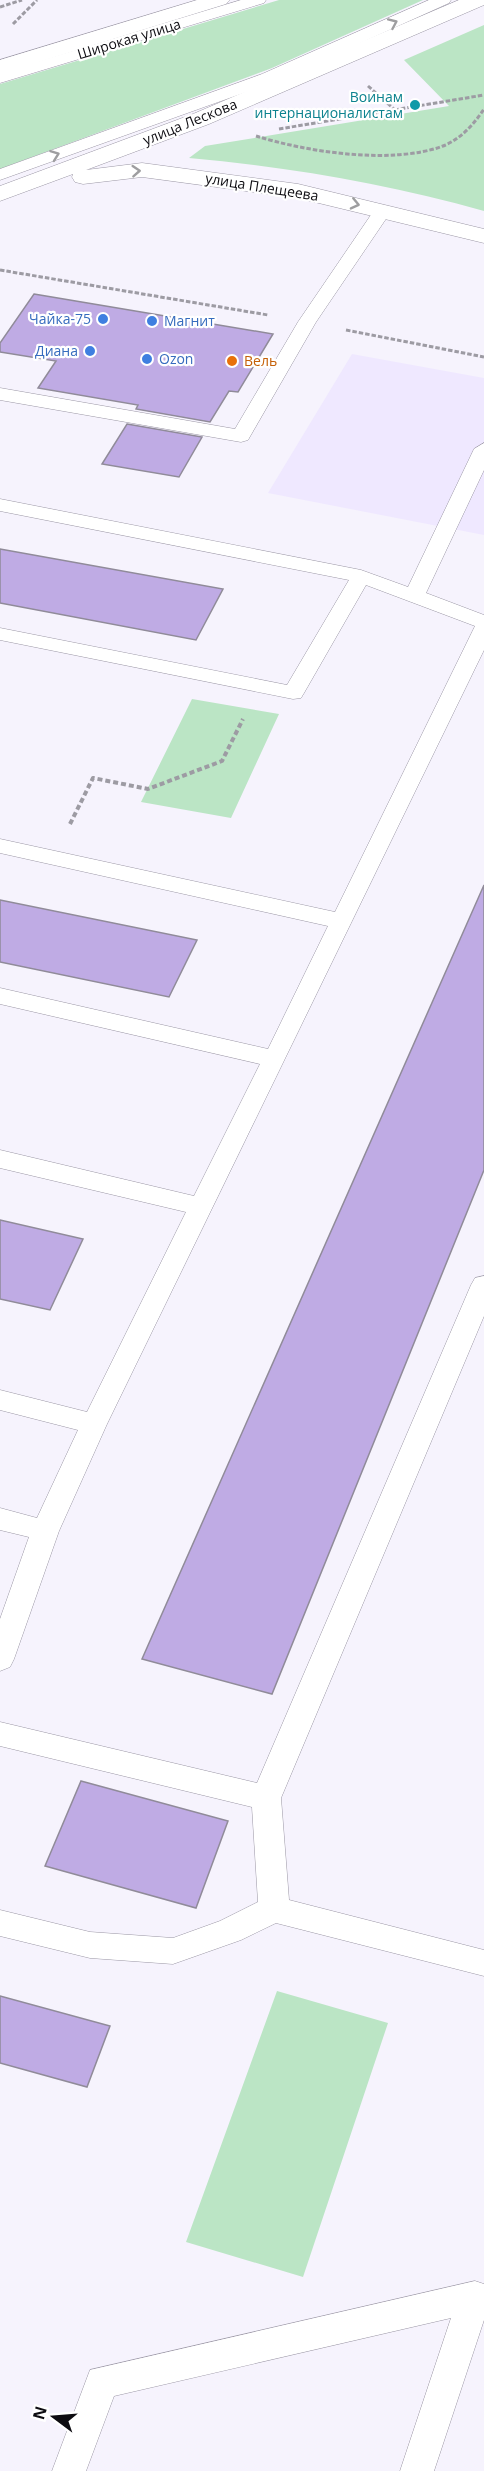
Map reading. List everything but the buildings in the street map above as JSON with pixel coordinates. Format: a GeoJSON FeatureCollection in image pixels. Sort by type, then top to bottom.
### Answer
{"type":"FeatureCollection","features":[{"type":"Feature","properties":{"kind":"main road"},"geometry":{"type":"LineString","coordinates":[[0,67],[219,0]]}},
{"type":"Feature","properties":{"kind":"main road","name":"улица Лескова"},"geometry":{"type":"LineString","coordinates":[[0,194],[201,119],[477,0]]}},
{"type":"Feature","properties":{"kind":"main road","name":"улица Плещеева"},"geometry":{"type":"LineString","coordinates":[[36,182],[142,170],[298,191],[484,236]]}},
{"type":"Feature","properties":{"kind":"lane","name":"Широкая улица"},"geometry":{"type":"LineString","coordinates":[[0,78],[258,0]]}},
{"type":"Feature","properties":{"kind":"lane","name":"улица Лескова"},"geometry":{"type":"LineString","coordinates":[[0,175],[268,78],[443,0]]}},
{"type":"Feature","properties":{"kind":"lane"},"geometry":{"type":"LineString","coordinates":[[0,394],[241,436],[307,322],[383,210]]}},
{"type":"Feature","properties":{"kind":"lane"},"geometry":{"type":"LineString","coordinates":[[415,594],[484,449]]}},
{"type":"Feature","properties":{"kind":"lane"},"geometry":{"type":"LineString","coordinates":[[0,505],[361,576],[415,594],[484,622]]}},
{"type":"Feature","properties":{"kind":"lane"},"geometry":{"type":"LineString","coordinates":[[0,634],[293,693],[361,576]]}},
{"type":"Feature","properties":{"kind":"lane"},"geometry":{"type":"LineString","coordinates":[[0,1659],[45,1531],[94,1424],[275,1059],[484,628]]}},
{"type":"Feature","properties":{"kind":"lane"},"geometry":{"type":"LineString","coordinates":[[0,846],[342,921]]}},
{"type":"Feature","properties":{"kind":"lane"},"geometry":{"type":"LineString","coordinates":[[0,996],[275,1059]]}},
{"type":"Feature","properties":{"kind":"lane"},"geometry":{"type":"LineString","coordinates":[[0,1159],[202,1207]]}},
{"type":"Feature","properties":{"kind":"lane"},"geometry":{"type":"LineString","coordinates":[[274,1909],[266,1798],[484,1285]]}},
{"type":"Feature","properties":{"kind":"lane"},"geometry":{"type":"LineString","coordinates":[[0,1400],[94,1424]]}},
{"type":"Feature","properties":{"kind":"lane"},"geometry":{"type":"LineString","coordinates":[[0,1518],[45,1531]]}},
{"type":"Feature","properties":{"kind":"lane"},"geometry":{"type":"LineString","coordinates":[[0,1734],[266,1798]]}},
{"type":"Feature","properties":{"kind":"lane"},"geometry":{"type":"LineString","coordinates":[[0,1923],[90,1944],[173,1951],[230,1931],[274,1909],[484,1963]]}},
{"type":"Feature","properties":{"kind":"lane"},"geometry":{"type":"LineString","coordinates":[[69,2471],[102,2382],[480,2299]]}},
{"type":"Feature","properties":{"kind":"lane"},"geometry":{"type":"LineString","coordinates":[[417,2471],[480,2299]]}},
{"type":"Feature","properties":{"kind":"path"},"geometry":{"type":"LineString","coordinates":[[0,7],[22,0]]}},
{"type":"Feature","properties":{"kind":"path"},"geometry":{"type":"LineString","coordinates":[[7,30],[37,0]]}},
{"type":"Feature","properties":{"kind":"path"},"geometry":{"type":"LineString","coordinates":[[363,81],[394,109]]}},
{"type":"Feature","properties":{"kind":"path"},"geometry":{"type":"LineString","coordinates":[[272,130],[484,95]]}},
{"type":"Feature","properties":{"kind":"path"},"geometry":{"type":"LineString","coordinates":[[261,132],[250,134],[267,140],[324,150],[403,153],[431,150],[446,145],[472,125],[484,109]]}},
{"type":"Feature","properties":{"kind":"path"},"geometry":{"type":"LineString","coordinates":[[0,270],[307,322],[484,357]]}},
{"type":"Feature","properties":{"kind":"path"},"geometry":{"type":"LineString","coordinates":[[85,795],[93,778],[148,789],[222,761],[243,718]]}},
{"type":"Feature","properties":{"kind":"shaded area"},"geometry":{"type":"Polygon","coordinates":[[[352,354],[484,378],[484,535],[268,493],[352,354]]]}},
{"type":"Feature","properties":{"kind":"green space"},"geometry":{"type":"Polygon","coordinates":[[[279,0],[423,0],[272,68],[0,169],[0,84],[279,0]]]}},
{"type":"Feature","properties":{"kind":"green space"},"geometry":{"type":"Polygon","coordinates":[[[484,25],[484,211],[448,201],[338,178],[263,166],[189,158],[205,146],[449,106],[404,60],[484,25]]]}},
{"type":"Feature","properties":{"kind":"green space"},"geometry":{"type":"Polygon","coordinates":[[[192,699],[279,714],[231,818],[141,802],[192,699]]]}},
{"type":"Feature","properties":{"kind":"green space"},"geometry":{"type":"Polygon","coordinates":[[[277,1991],[388,2023],[303,2277],[186,2242],[277,1991]]]}},
{"type":"Feature","properties":{"kind":"place","name":"Воинам интернационалистам"},"geometry":{"type":"Point","coordinates":[415,105]}},
{"type":"Feature","properties":{"kind":"place","name":"Чайка-75"},"geometry":{"type":"Point","coordinates":[103,319]}},
{"type":"Feature","properties":{"kind":"place","name":"Магнит"},"geometry":{"type":"Point","coordinates":[152,321]}},
{"type":"Feature","properties":{"kind":"place","name":"Диана"},"geometry":{"type":"Point","coordinates":[90,351]}},
{"type":"Feature","properties":{"kind":"place","name":"Ozon"},"geometry":{"type":"Point","coordinates":[147,359]}},
{"type":"Feature","properties":{"kind":"place","name":"Вель"},"geometry":{"type":"Point","coordinates":[232,361]}}]}
